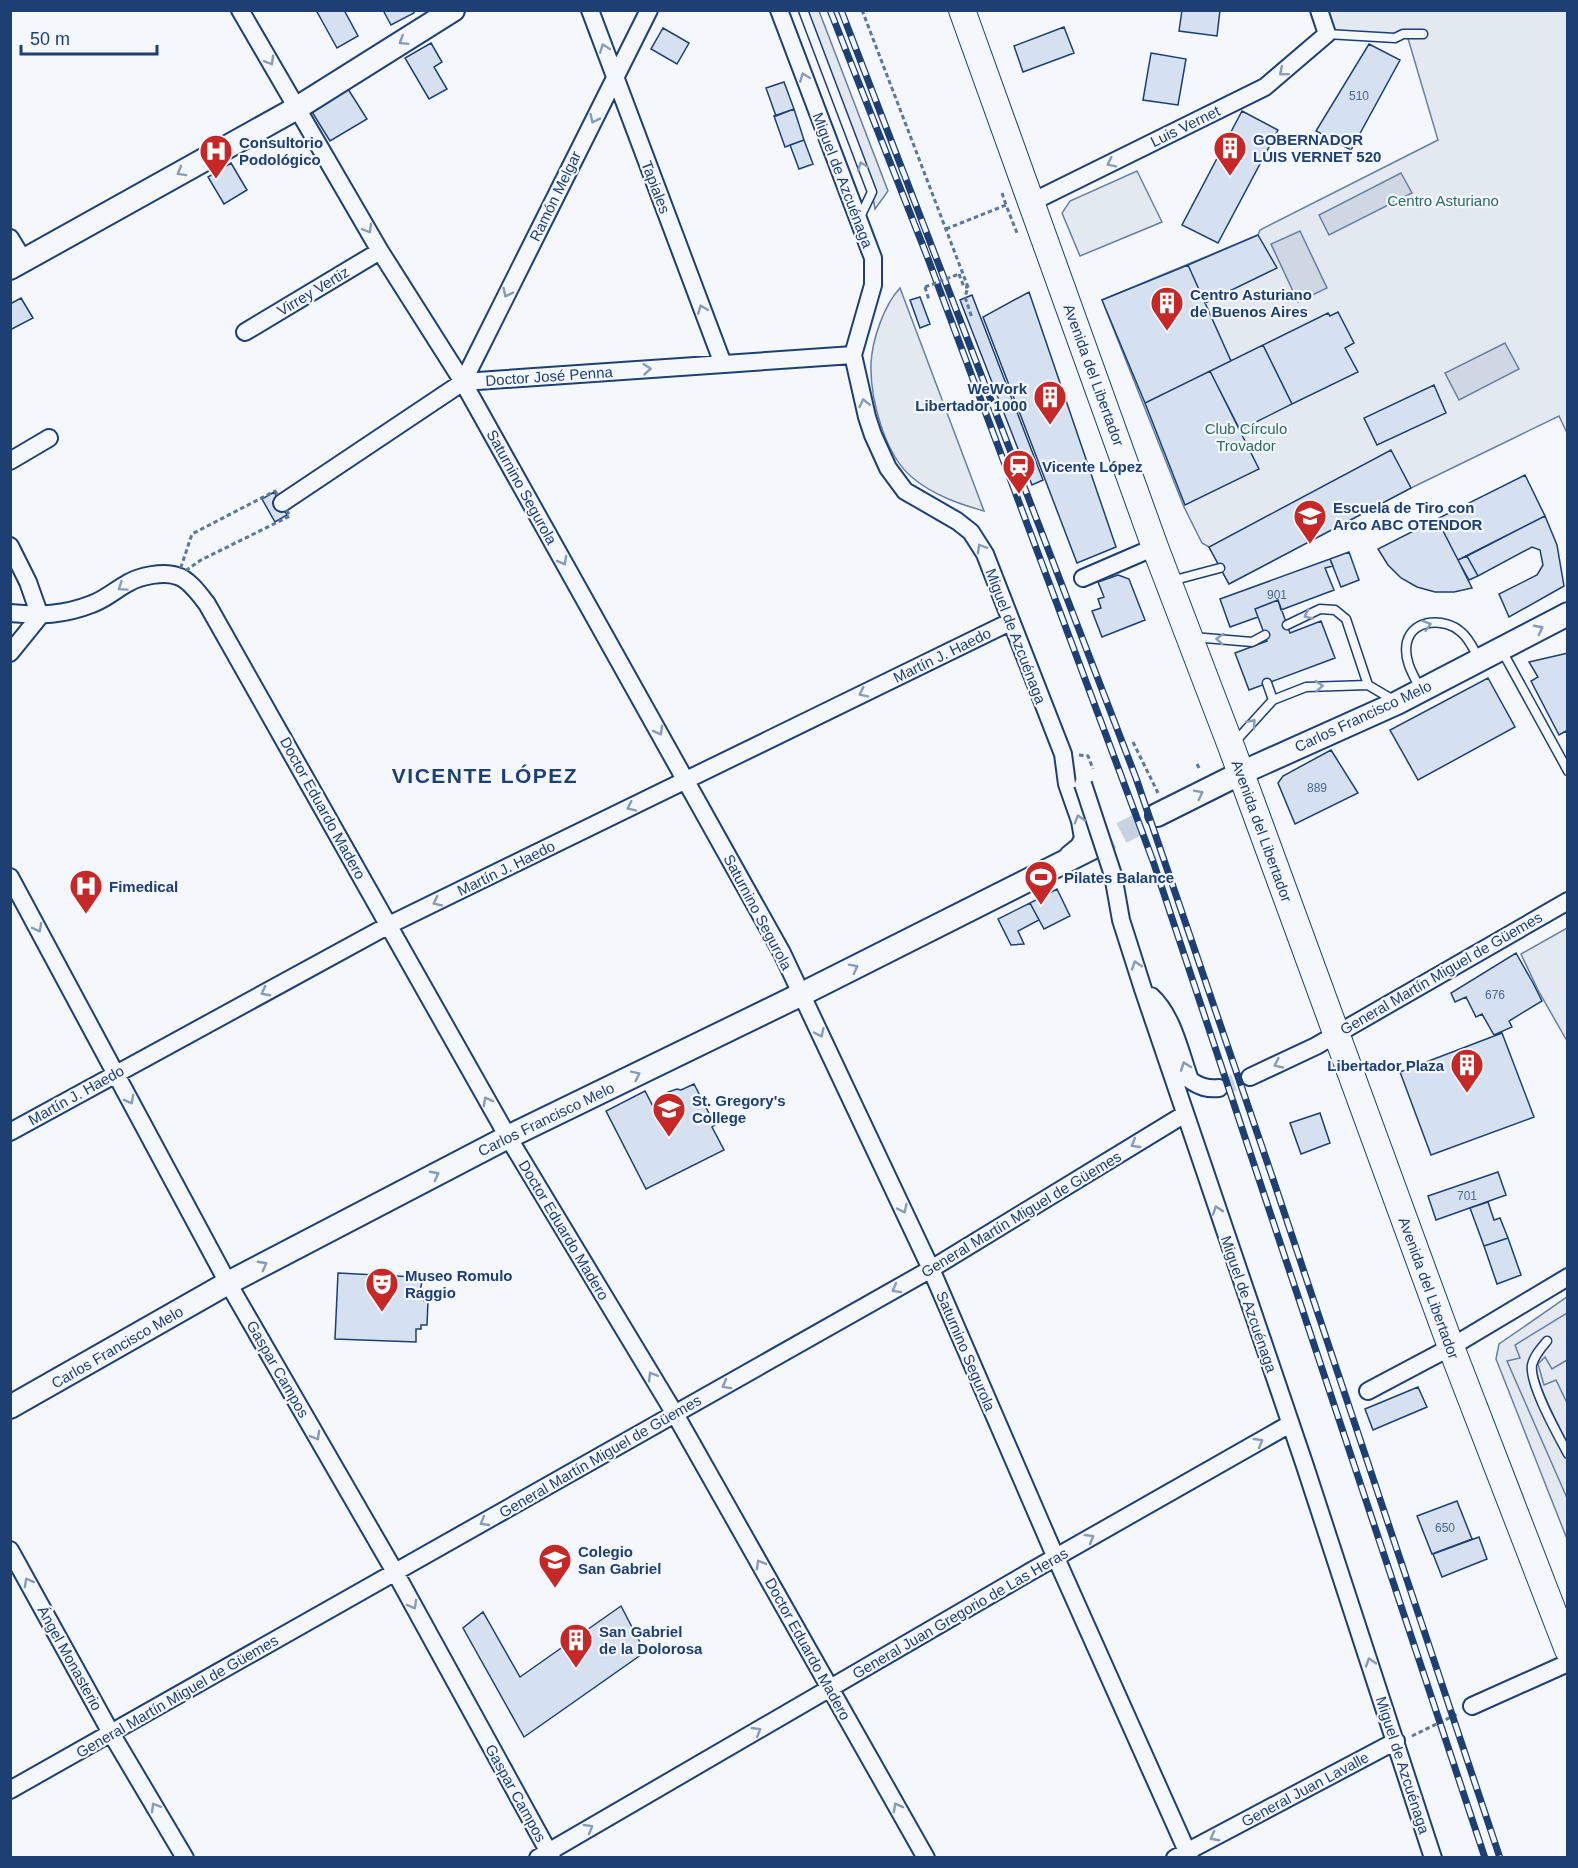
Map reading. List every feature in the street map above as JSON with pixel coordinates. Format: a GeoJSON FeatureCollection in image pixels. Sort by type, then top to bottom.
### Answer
{"type":"FeatureCollection","features":[{"type":"Feature","properties":{"kind":"main road","name":"Avenida del Libertador"},"geometry":{"type":"LineString","coordinates":[[962,10],[1155,548],[1231,746],[1451,1347],[1568,1650]]}},
{"type":"Feature","properties":{"kind":"street","name":"Saturnino Segurola"},"geometry":{"type":"LineString","coordinates":[[240,10],[380,251],[463,382],[782,953],[931,1269],[1184,1855]]}},
{"type":"Feature","properties":{"kind":"street"},"geometry":{"type":"LineString","coordinates":[[10,237],[17,265],[297,108],[453,10]]}},
{"type":"Feature","properties":{"kind":"street","name":"Tapiales"},"geometry":{"type":"LineString","coordinates":[[590,10],[723,364]]}},
{"type":"Feature","properties":{"kind":"street","name":"Ramón Melgar"},"geometry":{"type":"LineString","coordinates":[[463,382],[649,10]]}},
{"type":"Feature","properties":{"kind":"street","name":"Miguel de Azcuénaga"},"geometry":{"type":"LineString","coordinates":[[779,10],[873,258],[873,285],[853,355],[867,417],[888,468],[905,491],[957,521],[971,532],[985,554],[1063,754],[1067,784],[1080,821],[1083,838],[1079,846],[1056,865]]}},
{"type":"Feature","properties":{"kind":"street"},"geometry":{"type":"LineString","coordinates":[[1319,10],[1327,34]]}},
{"type":"Feature","properties":{"kind":"street","name":"Luis Vernet"},"geometry":{"type":"LineString","coordinates":[[1032,202],[1265,87],[1327,34]]}},
{"type":"Feature","properties":{"kind":"street","name":"Virrey Vertiz"},"geometry":{"type":"LineString","coordinates":[[245,332],[380,251]]}},
{"type":"Feature","properties":{"kind":"street","name":"Doctor José Penna"},"geometry":{"type":"LineString","coordinates":[[282,503],[463,382],[853,355]]}},
{"type":"Feature","properties":{"kind":"street"},"geometry":{"type":"LineString","coordinates":[[10,461],[49,438]]}},
{"type":"Feature","properties":{"kind":"street"},"geometry":{"type":"LineString","coordinates":[[10,546],[28,582],[40,616]]}},
{"type":"Feature","properties":{"kind":"street"},"geometry":{"type":"LineString","coordinates":[[1083,578],[1155,548]]}},
{"type":"Feature","properties":{"kind":"street"},"geometry":{"type":"LineString","coordinates":[[10,613],[40,616],[92,604],[112,594],[128,582],[144,577],[162,574],[178,576]]}},
{"type":"Feature","properties":{"kind":"street","name":"Doctor Eduardo Madero"},"geometry":{"type":"LineString","coordinates":[[178,576],[195,589],[207,604],[507,1137],[675,1414],[926,1857]]}},
{"type":"Feature","properties":{"kind":"street","name":"Carlos Francisco Melo"},"geometry":{"type":"LineString","coordinates":[[1158,805],[1241,773],[1397,703],[1568,614]]}},
{"type":"Feature","properties":{"kind":"street"},"geometry":{"type":"LineString","coordinates":[[10,653],[40,616]]}},
{"type":"Feature","properties":{"kind":"street","name":"Martín J. Haedo"},"geometry":{"type":"LineString","coordinates":[[10,1132],[389,925],[1010,622]]}},
{"type":"Feature","properties":{"kind":"street","name":"Miguel de Azcuénaga"},"geometry":{"type":"LineString","coordinates":[[1063,754],[1089,781],[1113,875],[1121,920],[1143,989],[1433,1857]]}},
{"type":"Feature","properties":{"kind":"street","name":"Carlos Francisco Melo"},"geometry":{"type":"LineString","coordinates":[[10,1407],[228,1284],[507,1137],[802,994],[1092,848]]}},
{"type":"Feature","properties":{"kind":"street","name":"Gaspar Campos"},"geometry":{"type":"LineString","coordinates":[[10,877],[228,1284],[395,1572],[546,1856]]}},
{"type":"Feature","properties":{"kind":"street","name":"General Martín Miguel de Güemes"},"geometry":{"type":"LineString","coordinates":[[1250,1077],[1305,1052],[1568,901]]}},
{"type":"Feature","properties":{"kind":"street"},"geometry":{"type":"LineString","coordinates":[[1143,989],[1157,1001],[1169,1023],[1190,1080],[1208,1089],[1219,1088]]}},
{"type":"Feature","properties":{"kind":"street","name":"General Martín Miguel de Güemes"},"geometry":{"type":"LineString","coordinates":[[10,1790],[931,1269],[1185,1114]]}},
{"type":"Feature","properties":{"kind":"street"},"geometry":{"type":"LineString","coordinates":[[1368,1390],[1451,1347],[1568,1277]]}},
{"type":"Feature","properties":{"kind":"street","name":"General Juan Gregorio de Las Heras"},"geometry":{"type":"LineString","coordinates":[[546,1856],[830,1688],[1290,1424]]}},
{"type":"Feature","properties":{"kind":"street","name":"Ángel Monasterio"},"geometry":{"type":"LineString","coordinates":[[10,1550],[111,1733],[185,1857]]}},
{"type":"Feature","properties":{"kind":"street"},"geometry":{"type":"LineString","coordinates":[[1472,1706],[1568,1663]]}},
{"type":"Feature","properties":{"kind":"street","name":"General Juan Lavalle"},"geometry":{"type":"LineString","coordinates":[[1184,1855],[1396,1741]]}},
{"type":"Feature","properties":{"kind":"lane"},"geometry":{"type":"LineString","coordinates":[[803,10],[872,192],[858,220]]}},
{"type":"Feature","properties":{"kind":"lane"},"geometry":{"type":"LineString","coordinates":[[1327,34],[1395,38],[1403,34],[1423,34]]}},
{"type":"Feature","properties":{"kind":"lane"},"geometry":{"type":"LineString","coordinates":[[1168,581],[1220,568]]}},
{"type":"Feature","properties":{"kind":"lane"},"geometry":{"type":"LineString","coordinates":[[1287,625],[1320,609],[1335,610],[1346,620],[1368,685]]}},
{"type":"Feature","properties":{"kind":"lane"},"geometry":{"type":"LineString","coordinates":[[1421,690],[1407,658],[1407,642],[1411,633],[1420,626],[1444,622],[1454,626],[1463,633],[1479,660]]}},
{"type":"Feature","properties":{"kind":"lane"},"geometry":{"type":"LineString","coordinates":[[1189,637],[1252,644],[1265,636]]}},
{"type":"Feature","properties":{"kind":"lane"},"geometry":{"type":"LineString","coordinates":[[1501,649],[1568,771]]}},
{"type":"Feature","properties":{"kind":"lane"},"geometry":{"type":"LineString","coordinates":[[1267,683],[1273,700]]}},
{"type":"Feature","properties":{"kind":"lane"},"geometry":{"type":"LineString","coordinates":[[1231,746],[1273,700],[1306,687],[1368,685],[1397,703]]}},
{"type":"Feature","properties":{"kind":"lane"},"geometry":{"type":"LineString","coordinates":[[1547,1341],[1533,1362],[1532,1375],[1536,1389],[1568,1454]]}},
{"type":"Feature","properties":{"kind":"path"},"geometry":{"type":"LineString","coordinates":[[862,10],[968,287],[965,297],[972,318]]}},
{"type":"Feature","properties":{"kind":"path"},"geometry":{"type":"LineString","coordinates":[[1002,193],[1019,238]]}},
{"type":"Feature","properties":{"kind":"path"},"geometry":{"type":"LineString","coordinates":[[945,229],[1006,205]]}},
{"type":"Feature","properties":{"kind":"path"},"geometry":{"type":"LineString","coordinates":[[929,300],[925,287],[959,274],[964,287],[968,287]]}},
{"type":"Feature","properties":{"kind":"path"},"geometry":{"type":"LineString","coordinates":[[274,491],[290,516],[201,561],[178,576],[192,534],[274,491]]}},
{"type":"Feature","properties":{"kind":"path"},"geometry":{"type":"LineString","coordinates":[[1133,742],[1158,805]]}},
{"type":"Feature","properties":{"kind":"path"},"geometry":{"type":"LineString","coordinates":[[1063,754],[1088,756],[1089,781]]}},
{"type":"Feature","properties":{"kind":"path"},"geometry":{"type":"LineString","coordinates":[[1396,1741],[1415,1736],[1472,1706]]}},
{"type":"Feature","properties":{"kind":"green space"},"geometry":{"type":"Polygon","coordinates":[[[1319,11],[1567,11],[1567,433],[1559,416],[1411,488],[1229,584],[1209,547],[1202,543],[1184,507],[1102,300],[1258,235],[1260,230],[1438,140],[1407,35],[1327,34],[1319,11]]]}},
{"type":"Feature","properties":{"kind":"green space"},"geometry":{"type":"Polygon","coordinates":[[[1137,171],[1162,222],[1080,256],[1062,213],[1070,201],[1137,171]]]}},
{"type":"Feature","properties":{"kind":"green space"},"geometry":{"type":"Polygon","coordinates":[[[900,288],[984,511],[947,498],[913,478],[894,456],[881,426],[871,378],[872,355],[876,334],[884,313],[900,288]]]}},
{"type":"Feature","properties":{"kind":"green space"},"geometry":{"type":"Polygon","coordinates":[[[1567,928],[1567,1041],[1521,954],[1567,928]]]}},
{"type":"Feature","properties":{"kind":"green space"},"geometry":{"type":"Polygon","coordinates":[[[1567,1297],[1567,1539],[1496,1359],[1499,1344],[1567,1297]]]}},
{"type":"Feature","properties":{"kind":"shaded area"},"geometry":{"type":"Polygon","coordinates":[[[803,11],[819,11],[888,191],[875,209],[872,192],[803,11]]]}},
{"type":"Feature","properties":{"kind":"shaded area"},"geometry":{"type":"Polygon","coordinates":[[[1401,173],[1412,193],[1329,235],[1319,215],[1401,173]]]}},
{"type":"Feature","properties":{"kind":"shaded area"},"geometry":{"type":"Polygon","coordinates":[[[1300,231],[1327,288],[1298,302],[1271,244],[1300,231]]]}},
{"type":"Feature","properties":{"kind":"shaded area"},"geometry":{"type":"Polygon","coordinates":[[[1505,343],[1519,369],[1459,400],[1445,373],[1505,343]]]}},
{"type":"Feature","properties":{"kind":"shaded area"},"geometry":{"type":"Polygon","coordinates":[[[1567,1313],[1567,1360],[1552,1369],[1545,1357],[1538,1364],[1544,1385],[1556,1380],[1567,1403],[1567,1498],[1507,1361],[1520,1358],[1515,1345],[1567,1313]]]}},
{"type":"Feature","properties":{"kind":"building"},"geometry":{"type":"Polygon","coordinates":[[[316,10],[344,10],[358,36],[337,48],[316,10]]]}},
{"type":"Feature","properties":{"kind":"building"},"geometry":{"type":"Polygon","coordinates":[[[383,10],[413,10],[414,13],[391,25],[383,10]]]}},
{"type":"Feature","properties":{"kind":"building"},"geometry":{"type":"Polygon","coordinates":[[[1182,10],[1220,10],[1217,36],[1179,31],[1182,10]]]}},
{"type":"Feature","properties":{"kind":"building"},"geometry":{"type":"Polygon","coordinates":[[[1064,27],[1074,53],[1023,72],[1014,46],[1064,27]]]}},
{"type":"Feature","properties":{"kind":"building"},"geometry":{"type":"Polygon","coordinates":[[[663,28],[689,43],[677,64],[651,49],[663,28]]]}},
{"type":"Feature","properties":{"kind":"building"},"geometry":{"type":"Polygon","coordinates":[[[431,43],[442,62],[434,67],[447,89],[429,99],[405,58],[431,43]]]}},
{"type":"Feature","properties":{"kind":"building"},"geometry":{"type":"Polygon","coordinates":[[[1369,44],[1400,60],[1351,150],[1316,131],[1369,44]]]}},
{"type":"Feature","properties":{"kind":"building"},"geometry":{"type":"Polygon","coordinates":[[[1151,53],[1186,59],[1178,105],[1143,100],[1151,53]]]}},
{"type":"Feature","properties":{"kind":"building"},"geometry":{"type":"Polygon","coordinates":[[[784,82],[794,109],[776,116],[766,88],[784,82]]]}},
{"type":"Feature","properties":{"kind":"building"},"geometry":{"type":"Polygon","coordinates":[[[348,89],[367,119],[330,141],[312,112],[348,89]]]}},
{"type":"Feature","properties":{"kind":"building"},"geometry":{"type":"Polygon","coordinates":[[[794,109],[804,140],[785,147],[774,116],[794,109]]]}},
{"type":"Feature","properties":{"kind":"building","name":"GOBERNADOR LUIS VERNET 520"},"geometry":{"type":"Polygon","coordinates":[[[1242,111],[1278,130],[1218,243],[1182,225],[1242,111]]]}},
{"type":"Feature","properties":{"kind":"building"},"geometry":{"type":"Polygon","coordinates":[[[804,140],[813,164],[799,169],[790,145],[804,140]]]}},
{"type":"Feature","properties":{"kind":"building"},"geometry":{"type":"Polygon","coordinates":[[[231,163],[247,190],[224,204],[208,177],[231,163]]]}},
{"type":"Feature","properties":{"kind":"building"},"geometry":{"type":"Polygon","coordinates":[[[1258,235],[1277,268],[1205,303],[1188,265],[1258,235]]]}},
{"type":"Feature","properties":{"kind":"building","name":"Centro Asturiano de Buenos Aires"},"geometry":{"type":"Polygon","coordinates":[[[1188,265],[1231,361],[1145,403],[1102,300],[1188,265]]]}},
{"type":"Feature","properties":{"kind":"building","name":"WeWork Libertador 1000"},"geometry":{"type":"Polygon","coordinates":[[[1029,292],[1116,547],[1077,563],[983,317],[1029,292]]]}},
{"type":"Feature","properties":{"kind":"building"},"geometry":{"type":"Polygon","coordinates":[[[972,295],[1043,480],[1032,485],[960,300],[972,295]]]}},
{"type":"Feature","properties":{"kind":"building"},"geometry":{"type":"Polygon","coordinates":[[[920,297],[930,324],[920,328],[910,300],[920,297]]]}},
{"type":"Feature","properties":{"kind":"building"},"geometry":{"type":"Polygon","coordinates":[[[21,298],[33,318],[10,330],[10,304],[21,298]]]}},
{"type":"Feature","properties":{"kind":"building"},"geometry":{"type":"Polygon","coordinates":[[[1338,312],[1354,343],[1345,348],[1358,372],[1292,404],[1263,345],[1328,313],[1330,316],[1338,312]]]}},
{"type":"Feature","properties":{"kind":"building"},"geometry":{"type":"Polygon","coordinates":[[[1263,345],[1292,404],[1240,430],[1210,371],[1263,345]]]}},
{"type":"Feature","properties":{"kind":"building"},"geometry":{"type":"Polygon","coordinates":[[[1210,371],[1259,469],[1185,505],[1145,403],[1210,371]]]}},
{"type":"Feature","properties":{"kind":"building"},"geometry":{"type":"Polygon","coordinates":[[[1434,385],[1446,413],[1377,445],[1364,418],[1434,385]]]}},
{"type":"Feature","properties":{"kind":"building"},"geometry":{"type":"Polygon","coordinates":[[[1391,450],[1411,488],[1229,584],[1209,547],[1391,450]]]}},
{"type":"Feature","properties":{"kind":"building"},"geometry":{"type":"Polygon","coordinates":[[[1525,475],[1545,516],[1458,560],[1437,519],[1525,475]]]}},
{"type":"Feature","properties":{"kind":"building"},"geometry":{"type":"Polygon","coordinates":[[[274,492],[287,515],[275,522],[262,499],[274,492]]]}},
{"type":"Feature","properties":{"kind":"building"},"geometry":{"type":"Polygon","coordinates":[[[1545,516],[1557,545],[1564,586],[1509,617],[1499,594],[1537,575],[1543,565],[1540,550],[1532,547],[1478,576],[1467,556],[1545,516]]]}},
{"type":"Feature","properties":{"kind":"building"},"geometry":{"type":"Polygon","coordinates":[[[1437,519],[1472,588],[1454,592],[1435,592],[1417,587],[1401,578],[1388,565],[1378,549],[1437,519]]]}},
{"type":"Feature","properties":{"kind":"building"},"geometry":{"type":"Polygon","coordinates":[[[1349,552],[1359,580],[1341,587],[1330,559],[1349,552]]]}},
{"type":"Feature","properties":{"kind":"building"},"geometry":{"type":"Polygon","coordinates":[[[1467,556],[1478,576],[1469,580],[1458,560],[1467,556]]]}},
{"type":"Feature","properties":{"kind":"building"},"geometry":{"type":"Polygon","coordinates":[[[1330,559],[1333,566],[1325,568],[1334,590],[1281,610],[1278,600],[1255,609],[1258,617],[1230,627],[1220,599],[1330,559]]]}},
{"type":"Feature","properties":{"kind":"building"},"geometry":{"type":"Polygon","coordinates":[[[1118,575],[1129,579],[1145,620],[1102,637],[1092,611],[1101,608],[1098,599],[1104,597],[1098,582],[1118,575]]]}},
{"type":"Feature","properties":{"kind":"building"},"geometry":{"type":"Polygon","coordinates":[[[1278,600],[1290,633],[1321,621],[1335,658],[1249,690],[1235,653],[1267,641],[1255,609],[1278,600]]]}},
{"type":"Feature","properties":{"kind":"building"},"geometry":{"type":"Polygon","coordinates":[[[1568,653],[1568,734],[1566,731],[1559,735],[1531,681],[1538,677],[1529,662],[1568,653]]]}},
{"type":"Feature","properties":{"kind":"building"},"geometry":{"type":"Polygon","coordinates":[[[1488,678],[1515,727],[1418,780],[1390,730],[1488,678]]]}},
{"type":"Feature","properties":{"kind":"building"},"geometry":{"type":"Polygon","coordinates":[[[1331,750],[1358,793],[1295,824],[1278,783],[1283,776],[1331,750]]]}},
{"type":"Feature","properties":{"kind":"building"},"geometry":{"type":"Polygon","coordinates":[[[1057,889],[1070,916],[1044,929],[1030,903],[1057,889]]]}},
{"type":"Feature","properties":{"kind":"building"},"geometry":{"type":"Polygon","coordinates":[[[1030,903],[1039,920],[1018,931],[1024,944],[1011,945],[998,919],[1030,903]]]}},
{"type":"Feature","properties":{"kind":"building"},"geometry":{"type":"Polygon","coordinates":[[[1516,953],[1542,1001],[1509,1021],[1512,1027],[1494,1035],[1482,1014],[1476,1017],[1466,997],[1455,1002],[1451,993],[1516,953]]]}},
{"type":"Feature","properties":{"kind":"building","name":"Libertador Plaza"},"geometry":{"type":"Polygon","coordinates":[[[1502,1033],[1534,1117],[1431,1155],[1400,1072],[1502,1033]]]}},
{"type":"Feature","properties":{"kind":"building","name":"St. Gregory's College"},"geometry":{"type":"Polygon","coordinates":[[[694,1084],[715,1125],[712,1127],[724,1150],[646,1189],[606,1111],[645,1091],[658,1116],[676,1107],[669,1105],[665,1097],[668,1092],[681,1090],[694,1084]]]}},
{"type":"Feature","properties":{"kind":"building"},"geometry":{"type":"Polygon","coordinates":[[[1320,1113],[1330,1143],[1301,1154],[1290,1123],[1320,1113]]]}},
{"type":"Feature","properties":{"kind":"building"},"geometry":{"type":"Polygon","coordinates":[[[1498,1172],[1506,1195],[1436,1220],[1428,1196],[1498,1172]]]}},
{"type":"Feature","properties":{"kind":"building"},"geometry":{"type":"Polygon","coordinates":[[[1488,1202],[1494,1220],[1500,1218],[1508,1238],[1484,1246],[1470,1208],[1488,1202]]]}},
{"type":"Feature","properties":{"kind":"building"},"geometry":{"type":"Polygon","coordinates":[[[1508,1238],[1521,1275],[1497,1284],[1484,1246],[1508,1238]]]}},
{"type":"Feature","properties":{"kind":"building","name":"Museo Romulo Raggio"},"geometry":{"type":"Polygon","coordinates":[[[338,1273],[415,1277],[416,1274],[423,1274],[420,1293],[424,1294],[424,1301],[428,1301],[427,1325],[421,1325],[421,1329],[416,1329],[416,1342],[335,1339],[338,1273]]]}},
{"type":"Feature","properties":{"kind":"building"},"geometry":{"type":"Polygon","coordinates":[[[1418,1387],[1427,1407],[1373,1430],[1365,1409],[1418,1387]]]}},
{"type":"Feature","properties":{"kind":"building"},"geometry":{"type":"Polygon","coordinates":[[[1457,1501],[1472,1539],[1432,1554],[1417,1516],[1457,1501]]]}},
{"type":"Feature","properties":{"kind":"building"},"geometry":{"type":"Polygon","coordinates":[[[1479,1537],[1487,1559],[1442,1577],[1433,1554],[1479,1537]]]}},
{"type":"Feature","properties":{"kind":"building","name":"San Gabriel de la Dolorosa"},"geometry":{"type":"Polygon","coordinates":[[[621,1606],[645,1652],[524,1737],[463,1628],[483,1612],[520,1677],[621,1606]]]}},
{"type":"Feature","properties":{"kind":"tunnel"},"geometry":{"type":"LineString","coordinates":[[1092,848],[1157,815]]}},
{"type":"Feature","properties":{"kind":"tunnel"},"geometry":{"type":"LineString","coordinates":[[1219,1088],[1250,1077]]}},
{"type":"Feature","properties":{"kind":"railway"},"geometry":{"type":"LineString","coordinates":[[830,10],[927,256],[1153,861],[1485,1858]]}},
{"type":"Feature","properties":{"kind":"railway"},"geometry":{"type":"LineString","coordinates":[[841,10],[1136,778],[1500,1858]]}},
{"type":"Feature","properties":{"kind":"place","name":"GOBERNADOR LUIS VERNET 520"},"geometry":{"type":"Point","coordinates":[1230,177]}},
{"type":"Feature","properties":{"kind":"place","name":"Consultorio Podológico"},"geometry":{"type":"Point","coordinates":[216,180]}},
{"type":"Feature","properties":{"kind":"place","name":"Centro Asturiano de Buenos Aires"},"geometry":{"type":"Point","coordinates":[1167,332]}},
{"type":"Feature","properties":{"kind":"place","name":"WeWork Libertador 1000"},"geometry":{"type":"Point","coordinates":[1050,426]}},
{"type":"Feature","properties":{"kind":"place","name":"Vicente López"},"geometry":{"type":"Point","coordinates":[1019,495]}},
{"type":"Feature","properties":{"kind":"place","name":"Escuela de Tiro con Arco ABC OTENDOR"},"geometry":{"type":"Point","coordinates":[1310,545]}},
{"type":"Feature","properties":{"kind":"place","name":"Pilates Balance"},"geometry":{"type":"Point","coordinates":[1041,906]}},
{"type":"Feature","properties":{"kind":"place","name":"Fimedical"},"geometry":{"type":"Point","coordinates":[86,915]}},
{"type":"Feature","properties":{"kind":"place","name":"Libertador Plaza"},"geometry":{"type":"Point","coordinates":[1467,1094]}},
{"type":"Feature","properties":{"kind":"place","name":"St. Gregory's College"},"geometry":{"type":"Point","coordinates":[669,1138]}},
{"type":"Feature","properties":{"kind":"place","name":"Museo Romulo Raggio"},"geometry":{"type":"Point","coordinates":[382,1313]}},
{"type":"Feature","properties":{"kind":"place","name":"Colegio San Gabriel"},"geometry":{"type":"Point","coordinates":[555,1589]}},
{"type":"Feature","properties":{"kind":"place","name":"San Gabriel de la Dolorosa"},"geometry":{"type":"Point","coordinates":[576,1669]}},
{"type":"Feature","properties":{"kind":"district","name":"VICENTE LÓPEZ"},"geometry":{"type":"Point","coordinates":[485,775]}},
{"type":"Feature","properties":{"kind":"park label","name":"Centro Asturiano"},"geometry":{"type":"Point","coordinates":[1443,200]}},
{"type":"Feature","properties":{"kind":"park label","name":"Club Círculo Trovador"},"geometry":{"type":"Point","coordinates":[1246,436]}}]}
